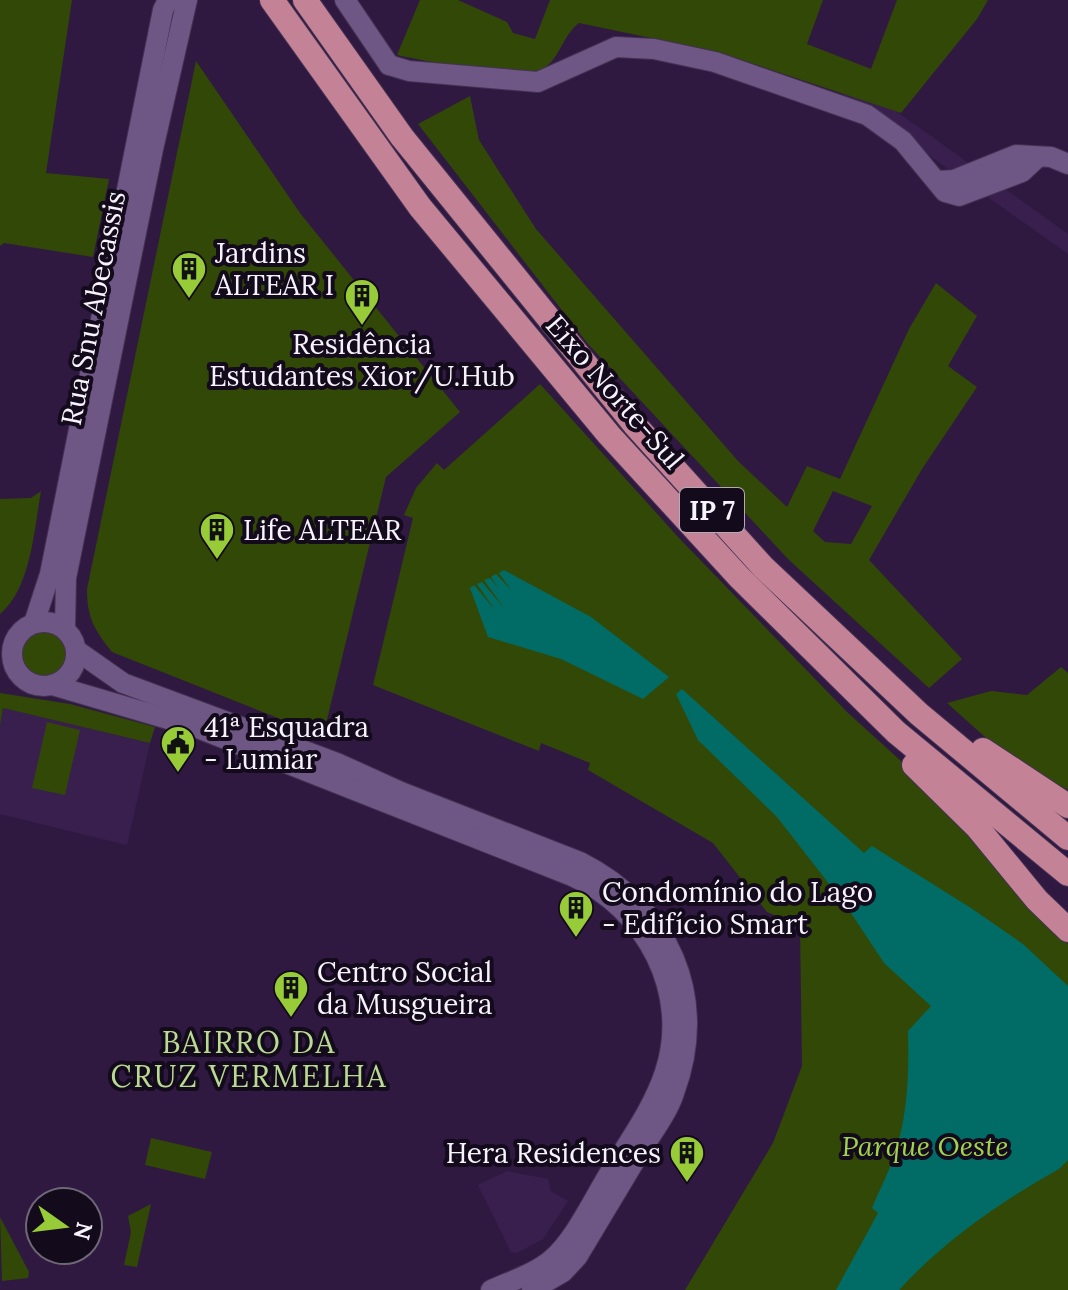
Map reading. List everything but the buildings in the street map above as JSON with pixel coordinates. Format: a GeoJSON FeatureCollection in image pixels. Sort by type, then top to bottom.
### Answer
{"type":"FeatureCollection","features":[{"type":"Feature","properties":{"kind":"highway","name":"Eixo Norte-Sul"},"geometry":{"type":"LineString","coordinates":[[272,0],[420,207],[609,435],[739,577],[896,732],[1068,874]]}},
{"type":"Feature","properties":{"kind":"highway","name":"Eixo Norte-Sul"},"geometry":{"type":"LineString","coordinates":[[305,0],[402,137],[644,435],[763,567],[906,701],[1068,838]]}},
{"type":"Feature","properties":{"kind":"highway"},"geometry":{"type":"LineString","coordinates":[[906,701],[1068,806]]}},
{"type":"Feature","properties":{"kind":"highway"},"geometry":{"type":"LineString","coordinates":[[896,732],[902,753],[977,827],[1037,900],[1068,930]]}},
{"type":"Feature","properties":{"kind":"street","name":"Rua Snu Abecassis"},"geometry":{"type":"LineString","coordinates":[[17,633],[50,574],[163,10],[168,0]]}},
{"type":"Feature","properties":{"kind":"street","name":"Rua Snu Abecassis"},"geometry":{"type":"LineString","coordinates":[[65,629],[66,578],[155,139],[187,0]]}},
{"type":"Feature","properties":{"kind":"street"},"geometry":{"type":"LineString","coordinates":[[345,0],[389,65],[409,71],[538,82],[616,47],[654,49],[715,62],[867,115],[903,141],[946,184],[1016,155],[1051,157],[1068,164]]}},
{"type":"Feature","properties":{"kind":"street"},"geometry":{"type":"LineString","coordinates":[[359,0],[380,33],[389,65]]}},
{"type":"Feature","properties":{"kind":"street"},"geometry":{"type":"LineString","coordinates":[[491,1290],[536,1270],[564,1247],[655,1098],[670,1054],[672,1013],[668,988],[658,960],[641,929],[608,896],[560,871],[195,727],[52,685],[34,685],[18,673],[11,654],[17,633],[56,623],[65,629],[76,650],[123,683],[337,763],[580,862],[625,890],[658,927],[677,966],[687,1007],[684,1057],[673,1097],[577,1257],[563,1272],[532,1290]]}},
{"type":"Feature","properties":{"kind":"street"},"geometry":{"type":"LineString","coordinates":[[52,685],[61,682],[73,668],[76,650]]}},
{"type":"Feature","properties":{"kind":"street"},"geometry":{"type":"LineString","coordinates":[[0,679],[25,680]]}},
{"type":"Feature","properties":{"kind":"shaded area"},"geometry":{"type":"Polygon","coordinates":[[[823,59],[1068,234],[1068,254],[813,73],[823,59]]]}},
{"type":"Feature","properties":{"kind":"shaded area"},"geometry":{"type":"Polygon","coordinates":[[[504,570],[591,617],[669,677],[643,699],[561,659],[488,637],[470,588],[474,585],[495,610],[477,584],[482,582],[504,608],[484,580],[490,578],[499,589],[491,577],[496,574],[511,590],[499,573],[504,570]]]}},
{"type":"Feature","properties":{"kind":"shaded area"},"geometry":{"type":"Polygon","coordinates":[[[682,689],[864,853],[872,846],[971,908],[1023,944],[1068,986],[1068,1160],[1059,1169],[974,1223],[899,1290],[836,1290],[878,1213],[872,1208],[894,1156],[905,1110],[908,1031],[931,1006],[884,963],[847,907],[777,817],[698,740],[676,694],[682,689]]]}},
{"type":"Feature","properties":{"kind":"shaded area"},"geometry":{"type":"Polygon","coordinates":[[[3,708],[150,743],[127,845],[0,814],[0,726],[3,708]]]}},
{"type":"Feature","properties":{"kind":"shaded area"},"geometry":{"type":"Polygon","coordinates":[[[507,1171],[548,1179],[551,1191],[568,1201],[543,1239],[517,1253],[511,1252],[478,1185],[507,1171]]]}},
{"type":"Feature","properties":{"kind":"green space"},"geometry":{"type":"Polygon","coordinates":[[[0,0],[72,0],[46,173],[109,179],[93,257],[4,243],[0,246],[0,0]]]}},
{"type":"Feature","properties":{"kind":"green space"},"geometry":{"type":"Polygon","coordinates":[[[420,0],[458,0],[507,22],[513,33],[535,39],[550,0],[823,0],[807,44],[871,69],[897,0],[988,0],[977,19],[901,113],[718,52],[579,23],[551,62],[534,71],[496,72],[397,55],[420,0]]]}},
{"type":"Feature","properties":{"kind":"green space"},"geometry":{"type":"Polygon","coordinates":[[[196,61],[300,213],[460,412],[386,477],[323,736],[112,652],[96,630],[88,608],[87,589],[196,61]]]}},
{"type":"Feature","properties":{"kind":"green space"},"geometry":{"type":"Polygon","coordinates":[[[470,96],[479,140],[536,229],[738,461],[787,507],[807,466],[840,479],[909,329],[936,283],[977,316],[948,366],[977,387],[922,469],[869,560],[962,659],[929,688],[789,560],[588,344],[418,124],[470,96]],[[833,491],[813,531],[825,542],[851,544],[872,506],[833,491]]]}},
{"type":"Feature","properties":{"kind":"green space","name":"Parque Oeste"},"geometry":{"type":"Polygon","coordinates":[[[540,384],[679,538],[847,712],[922,780],[1068,944],[1068,1290],[685,1290],[773,1143],[802,1066],[800,926],[767,912],[713,843],[588,770],[590,763],[541,743],[539,751],[373,685],[413,518],[404,515],[416,488],[437,463],[444,470],[540,384]]]}},
{"type":"Feature","properties":{"kind":"green space"},"geometry":{"type":"Polygon","coordinates":[[[41,491],[25,574],[10,603],[0,614],[0,499],[31,498],[41,491]]]}},
{"type":"Feature","properties":{"kind":"green space"},"geometry":{"type":"Polygon","coordinates":[[[44,628],[62,635],[69,653],[62,671],[44,678],[26,671],[19,653],[26,635],[44,628]]]}},
{"type":"Feature","properties":{"kind":"green space"},"geometry":{"type":"Polygon","coordinates":[[[1061,667],[1068,673],[1068,790],[1003,753],[947,703],[991,691],[1027,695],[1061,667]]]}},
{"type":"Feature","properties":{"kind":"green space"},"geometry":{"type":"Polygon","coordinates":[[[0,693],[70,704],[155,727],[150,743],[3,708],[0,726],[0,693]]]}},
{"type":"Feature","properties":{"kind":"green space"},"geometry":{"type":"Polygon","coordinates":[[[47,722],[80,730],[65,795],[32,788],[47,722]]]}},
{"type":"Feature","properties":{"kind":"green space"},"geometry":{"type":"Polygon","coordinates":[[[151,1138],[212,1152],[205,1179],[145,1165],[151,1138]]]}},
{"type":"Feature","properties":{"kind":"green space"},"geometry":{"type":"Polygon","coordinates":[[[151,1204],[137,1267],[124,1265],[131,1232],[128,1216],[151,1204]]]}},
{"type":"Feature","properties":{"kind":"green space"},"geometry":{"type":"Polygon","coordinates":[[[0,1217],[29,1272],[28,1278],[2,1281],[0,1217]]]}},
{"type":"Feature","properties":{"kind":"place","name":"Jardins ALTEAR I"},"geometry":{"type":"Point","coordinates":[189,300]}},
{"type":"Feature","properties":{"kind":"place","name":"Residência Estudantes Xior/U.Hub"},"geometry":{"type":"Point","coordinates":[362,327]}},
{"type":"Feature","properties":{"kind":"place","name":"Life ALTEAR"},"geometry":{"type":"Point","coordinates":[217,561]}},
{"type":"Feature","properties":{"kind":"place","name":"41ª Esquadra - Lumiar"},"geometry":{"type":"Point","coordinates":[178,774]}},
{"type":"Feature","properties":{"kind":"place","name":"Condomínio do Lago - Edifício Smart"},"geometry":{"type":"Point","coordinates":[576,939]}},
{"type":"Feature","properties":{"kind":"place","name":"Centro Social da Musgueira"},"geometry":{"type":"Point","coordinates":[291,1019]}},
{"type":"Feature","properties":{"kind":"place","name":"Hera Residences"},"geometry":{"type":"Point","coordinates":[687,1184]}},
{"type":"Feature","properties":{"kind":"district","name":"BAIRRO DA CRUZ VERMELHA"},"geometry":{"type":"Point","coordinates":[249,1059]}}]}
